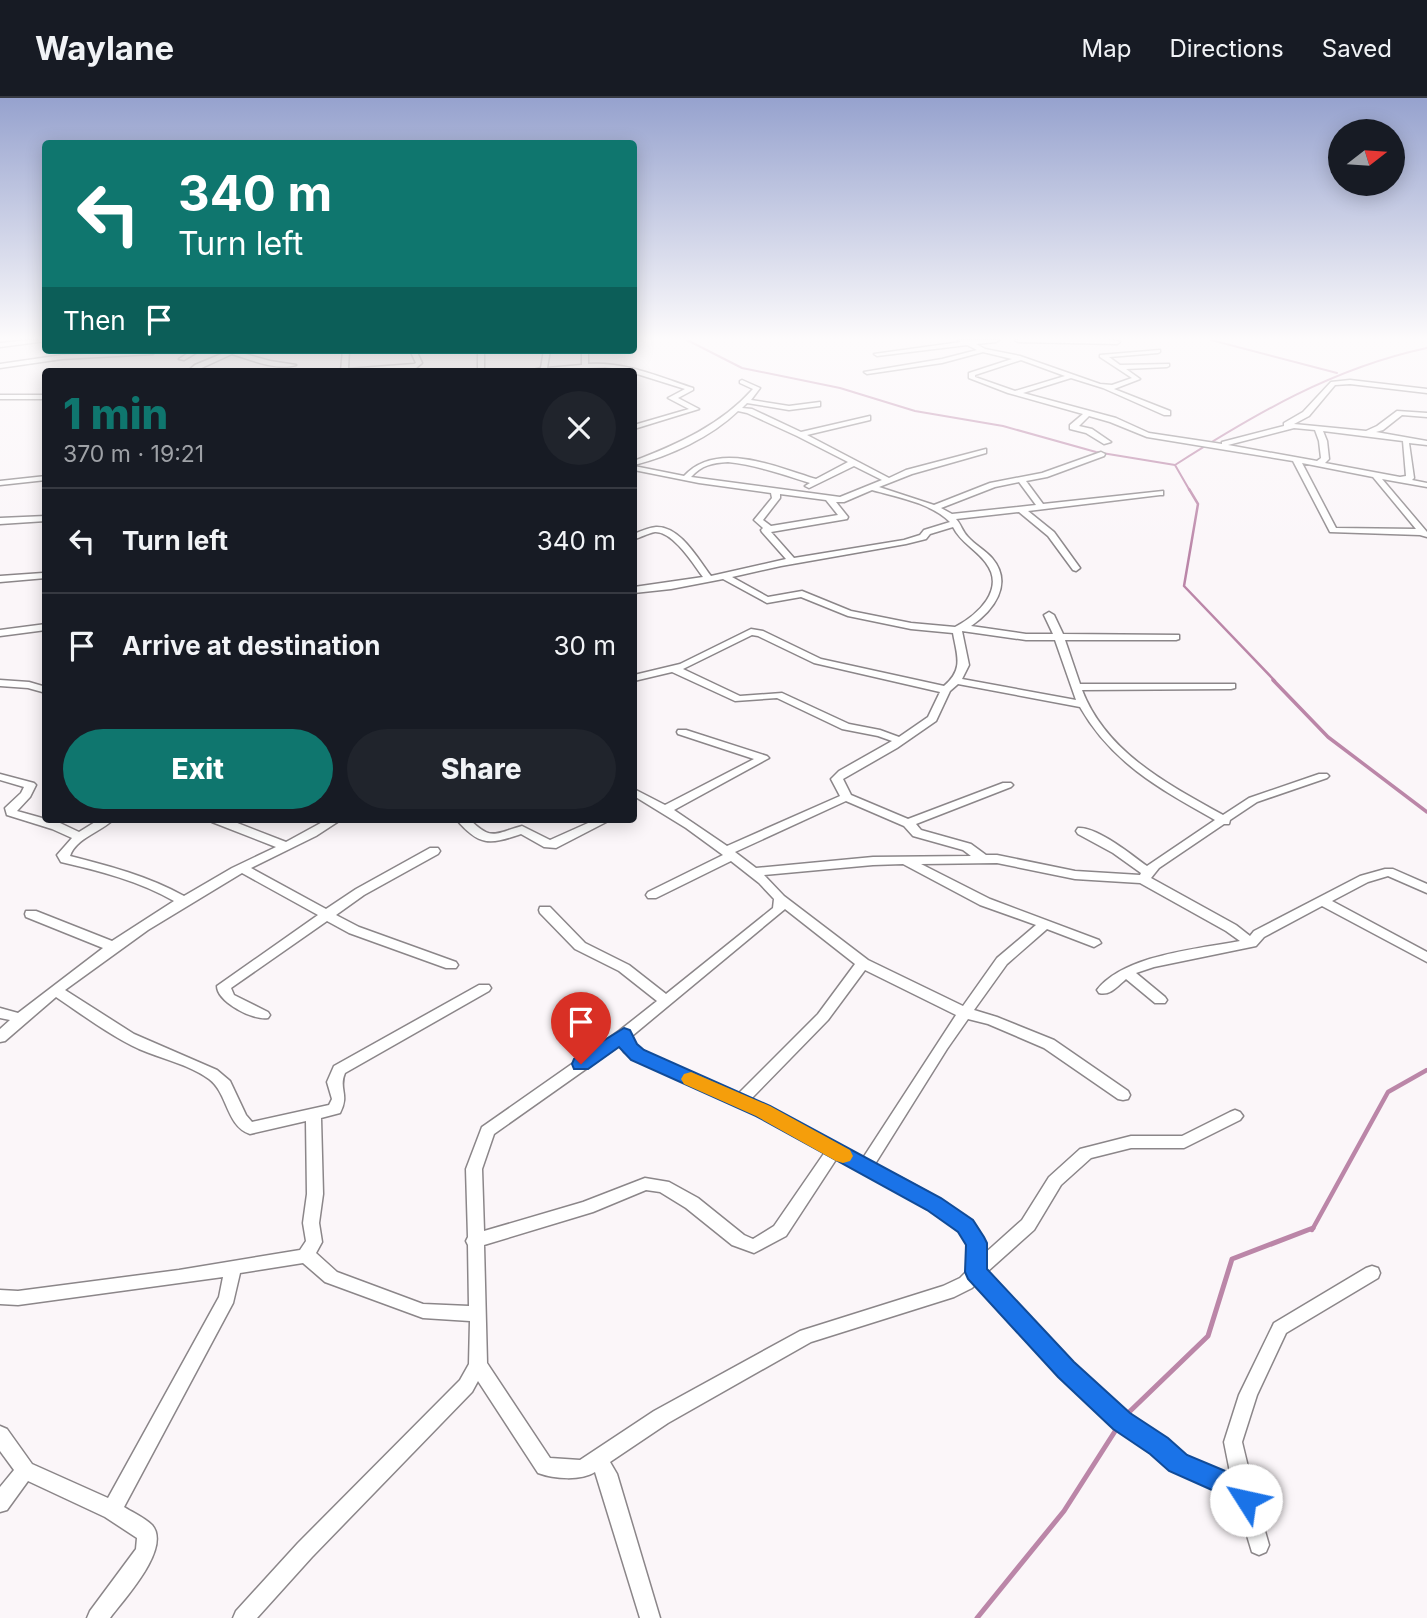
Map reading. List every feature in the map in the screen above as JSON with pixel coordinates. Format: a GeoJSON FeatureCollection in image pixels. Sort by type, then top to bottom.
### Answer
{"type":"FeatureCollection","features":[{"type":"Feature","properties":{"kind":"street"},"geometry":{"type":"LineString","coordinates":[[637,426],[688,411]]}},
{"type":"Feature","properties":{"kind":"street"},"geometry":{"type":"LineString","coordinates":[[637,462],[691,440],[734,411]]}},
{"type":"Feature","properties":{"kind":"street"},"geometry":{"type":"LineString","coordinates":[[749,411],[889,481]]}},
{"type":"Feature","properties":{"kind":"street"},"geometry":{"type":"LineString","coordinates":[[1080,411],[1119,422],[1147,435],[1427,485]]}},
{"type":"Feature","properties":{"kind":"street"},"geometry":{"type":"LineString","coordinates":[[1162,411],[1167,413]]}},
{"type":"Feature","properties":{"kind":"street"},"geometry":{"type":"LineString","coordinates":[[1211,445],[1244,440],[1284,427],[1309,411]]}},
{"type":"Feature","properties":{"kind":"street"},"geometry":{"type":"LineString","coordinates":[[1087,413],[1084,419],[1073,427],[1090,431],[1107,442]]}},
{"type":"Feature","properties":{"kind":"street"},"geometry":{"type":"LineString","coordinates":[[1367,433],[1380,428],[1400,413],[1427,415]]}},
{"type":"Feature","properties":{"kind":"street"},"geometry":{"type":"LineString","coordinates":[[800,435],[867,418]]}},
{"type":"Feature","properties":{"kind":"street"},"geometry":{"type":"LineString","coordinates":[[1284,427],[1367,433],[1427,443]]}},
{"type":"Feature","properties":{"kind":"street"},"geometry":{"type":"LineString","coordinates":[[1317,465],[1325,459],[1318,428]]}},
{"type":"Feature","properties":{"kind":"street"},"geometry":{"type":"LineString","coordinates":[[1396,480],[1410,478],[1405,443],[1408,439]]}},
{"type":"Feature","properties":{"kind":"street"},"geometry":{"type":"LineString","coordinates":[[637,469],[793,494],[848,499],[909,472],[983,451]]}},
{"type":"Feature","properties":{"kind":"street"},"geometry":{"type":"LineString","coordinates":[[933,508],[993,485],[1071,467],[1101,454]]}},
{"type":"Feature","properties":{"kind":"street"},"geometry":{"type":"LineString","coordinates":[[686,478],[691,470],[702,462],[718,459],[748,463],[816,482]]}},
{"type":"Feature","properties":{"kind":"street"},"geometry":{"type":"LineString","coordinates":[[1297,461],[1333,530],[1423,531]]}},
{"type":"Feature","properties":{"kind":"street"},"geometry":{"type":"LineString","coordinates":[[793,494],[853,463]]}},
{"type":"Feature","properties":{"kind":"street"},"geometry":{"type":"LineString","coordinates":[[1376,476],[1423,531]]}},
{"type":"Feature","properties":{"kind":"street"},"geometry":{"type":"LineString","coordinates":[[0,483],[42,478]]}},
{"type":"Feature","properties":{"kind":"street"},"geometry":{"type":"LineString","coordinates":[[1021,479],[1040,505]]}},
{"type":"Feature","properties":{"kind":"street"},"geometry":{"type":"LineString","coordinates":[[873,488],[933,508],[953,520],[960,533],[987,558],[997,574],[991,604],[960,629]]}},
{"type":"Feature","properties":{"kind":"street"},"geometry":{"type":"LineString","coordinates":[[768,528],[758,520],[776,498],[775,491]]}},
{"type":"Feature","properties":{"kind":"street"},"geometry":{"type":"LineString","coordinates":[[637,590],[901,544],[953,520],[1040,505],[1160,494]]}},
{"type":"Feature","properties":{"kind":"street"},"geometry":{"type":"LineString","coordinates":[[793,562],[764,531],[768,528],[844,517],[829,499]]}},
{"type":"Feature","properties":{"kind":"street"},"geometry":{"type":"LineString","coordinates":[[1020,508],[1051,534],[1076,568]]}},
{"type":"Feature","properties":{"kind":"street"},"geometry":{"type":"LineString","coordinates":[[0,520],[42,517]]}},
{"type":"Feature","properties":{"kind":"street"},"geometry":{"type":"LineString","coordinates":[[637,536],[657,530],[666,532],[685,548],[709,579]]}},
{"type":"Feature","properties":{"kind":"street"},"geometry":{"type":"LineString","coordinates":[[0,579],[42,576]]}},
{"type":"Feature","properties":{"kind":"street"},"geometry":{"type":"LineString","coordinates":[[726,576],[765,600],[802,594],[848,613],[960,629],[1026,637],[1176,637]]}},
{"type":"Feature","properties":{"kind":"street"},"geometry":{"type":"LineString","coordinates":[[1049,615],[1084,705],[1094,723],[1112,744],[1142,771],[1225,821]]}},
{"type":"Feature","properties":{"kind":"street"},"geometry":{"type":"LineString","coordinates":[[0,633],[42,628]]}},
{"type":"Feature","properties":{"kind":"street"},"geometry":{"type":"LineString","coordinates":[[960,629],[964,665],[956,681],[946,690],[932,719],[837,779],[846,796],[908,823],[917,833],[967,847],[984,860]]}},
{"type":"Feature","properties":{"kind":"street"},"geometry":{"type":"LineString","coordinates":[[637,677],[674,669],[751,632],[760,633],[818,661],[946,690]]}},
{"type":"Feature","properties":{"kind":"street"},"geometry":{"type":"LineString","coordinates":[[674,669],[739,699],[778,695],[846,727],[880,733],[901,741]]}},
{"type":"Feature","properties":{"kind":"street"},"geometry":{"type":"LineString","coordinates":[[956,681],[1084,705]]}},
{"type":"Feature","properties":{"kind":"street"},"geometry":{"type":"LineString","coordinates":[[0,683],[42,689]]}},
{"type":"Feature","properties":{"kind":"street"},"geometry":{"type":"LineString","coordinates":[[1078,687],[1231,685]]}},
{"type":"Feature","properties":{"kind":"street"},"geometry":{"type":"LineString","coordinates":[[667,809],[763,758],[682,732]]}},
{"type":"Feature","properties":{"kind":"street"},"geometry":{"type":"LineString","coordinates":[[752,872],[905,860],[997,859],[1097,878],[1145,876],[1253,800],[1323,776]]}},
{"type":"Feature","properties":{"kind":"street"},"geometry":{"type":"LineString","coordinates":[[0,777],[30,785],[26,795],[11,808],[10,813],[42,822]]}},
{"type":"Feature","properties":{"kind":"street"},"geometry":{"type":"LineString","coordinates":[[908,823],[1007,785]]}},
{"type":"Feature","properties":{"kind":"street"},"geometry":{"type":"LineString","coordinates":[[652,895],[846,796]]}},
{"type":"Feature","properties":{"kind":"street"},"geometry":{"type":"LineString","coordinates":[[637,798],[667,809],[730,853],[774,890],[780,899],[863,963],[965,1013],[992,1020],[1049,1044],[1123,1096]]}},
{"type":"Feature","properties":{"kind":"street"},"geometry":{"type":"LineString","coordinates":[[45,823],[80,837]]}},
{"type":"Feature","properties":{"kind":"street"},"geometry":{"type":"LineString","coordinates":[[102,823],[66,850],[63,855],[65,859],[116,871],[162,889],[185,902]]}},
{"type":"Feature","properties":{"kind":"street"},"geometry":{"type":"LineString","coordinates":[[226,823],[285,846]]}},
{"type":"Feature","properties":{"kind":"street"},"geometry":{"type":"LineString","coordinates":[[0,1037],[20,1018],[147,924],[242,868],[328,823]]}},
{"type":"Feature","properties":{"kind":"street"},"geometry":{"type":"LineString","coordinates":[[466,823],[481,837],[498,838],[522,830],[548,844],[556,844],[598,823]]}},
{"type":"Feature","properties":{"kind":"street"},"geometry":{"type":"LineString","coordinates":[[1082,831],[1117,850],[1145,876],[1251,943]]}},
{"type":"Feature","properties":{"kind":"street"},"geometry":{"type":"LineString","coordinates":[[263,1015],[229,998],[224,992],[224,986],[360,892],[434,851]]}},
{"type":"Feature","properties":{"kind":"street"},"geometry":{"type":"LineString","coordinates":[[905,860],[985,902],[1094,943]]}},
{"type":"Feature","properties":{"kind":"street"},"geometry":{"type":"LineString","coordinates":[[242,868],[354,930],[451,965]]}},
{"type":"Feature","properties":{"kind":"street"},"geometry":{"type":"LineString","coordinates":[[1104,990],[1126,972],[1152,963],[1251,943],[1259,934],[1364,879],[1389,872],[1427,889]]}},
{"type":"Feature","properties":{"kind":"street"},"geometry":{"type":"LineString","coordinates":[[243,1618],[305,1550],[467,1386],[478,1365],[474,1169],[487,1131],[624,1035],[779,909],[780,899]]}},
{"type":"Feature","properties":{"kind":"street"},"geometry":{"type":"LineString","coordinates":[[1322,901],[1427,958]]}},
{"type":"Feature","properties":{"kind":"street"},"geometry":{"type":"LineString","coordinates":[[545,910],[580,946],[624,968],[666,1001]]}},
{"type":"Feature","properties":{"kind":"street"},"geometry":{"type":"LineString","coordinates":[[31,914],[114,947]]}},
{"type":"Feature","properties":{"kind":"street"},"geometry":{"type":"LineString","coordinates":[[864,1167],[1002,961],[1045,924]]}},
{"type":"Feature","properties":{"kind":"street"},"geometry":{"type":"LineString","coordinates":[[741,1100],[823,1017],[863,963]]}},
{"type":"Feature","properties":{"kind":"street"},"geometry":{"type":"LineString","coordinates":[[1126,972],[1160,1000]]}},
{"type":"Feature","properties":{"kind":"street"},"geometry":{"type":"LineString","coordinates":[[57,991],[154,1050],[202,1067],[219,1079],[232,1094],[243,1125],[250,1128],[338,1107],[339,1099],[334,1082],[339,1070],[484,988]]}},
{"type":"Feature","properties":{"kind":"street"},"geometry":{"type":"LineString","coordinates":[[0,1013],[20,1018]]}},
{"type":"Feature","properties":{"kind":"street"},"geometry":{"type":"LineString","coordinates":[[624,1035],[629,1048],[638,1055],[741,1100],[934,1204],[965,1226],[976,1243],[976,1272],[1066,1370],[1121,1421],[1159,1446],[1178,1463],[1221,1481],[1246,1500]]}},
{"type":"Feature","properties":{"kind":"street"},"geometry":{"type":"LineString","coordinates":[[0,1297],[18,1298],[159,1281],[233,1267],[286,1262],[306,1255],[314,1242],[311,1223],[315,1194],[313,1114]]}},
{"type":"Feature","properties":{"kind":"street"},"geometry":{"type":"LineString","coordinates":[[478,1365],[545,1467],[583,1469],[662,1417],[777,1350],[826,1329],[947,1292],[966,1283],[1028,1225],[1055,1181],[1086,1153],[1131,1142],[1184,1142],[1235,1116]]}},
{"type":"Feature","properties":{"kind":"street"},"geometry":{"type":"LineString","coordinates":[[474,1241],[587,1207],[645,1184],[663,1186],[692,1203],[738,1240],[754,1246],[780,1231],[834,1150]]}},
{"type":"Feature","properties":{"kind":"street"},"geometry":{"type":"LineString","coordinates":[[306,1255],[331,1277],[423,1311],[477,1314]]}},
{"type":"Feature","properties":{"kind":"street"},"geometry":{"type":"LineString","coordinates":[[112,1510],[227,1298],[233,1267]]}},
{"type":"Feature","properties":{"kind":"street"},"geometry":{"type":"LineString","coordinates":[[1259,1545],[1233,1442],[1248,1395],[1280,1328],[1372,1273]]}},
{"type":"Feature","properties":{"kind":"street"},"geometry":{"type":"LineString","coordinates":[[0,1435],[25,1470],[112,1510],[145,1532],[148,1541],[144,1554],[97,1618]]}},
{"type":"Feature","properties":{"kind":"street"},"geometry":{"type":"LineString","coordinates":[[598,1459],[607,1474],[650,1618]]}},
{"type":"Feature","properties":{"kind":"street"},"geometry":{"type":"LineString","coordinates":[[0,1503],[25,1470]]}},
{"type":"Feature","properties":{"kind":"waterway"},"geometry":{"type":"LineString","coordinates":[[915,411],[1003,426],[1096,452],[1175,465]]}},
{"type":"Feature","properties":{"kind":"waterway"},"geometry":{"type":"LineString","coordinates":[[1175,465],[1265,411]]}},
{"type":"Feature","properties":{"kind":"waterway"},"geometry":{"type":"LineString","coordinates":[[1175,465],[1190,491]]}},
{"type":"Feature","properties":{"kind":"waterway"},"geometry":{"type":"LineString","coordinates":[[1189,489],[1198,504],[1184,586],[1275,681]]}},
{"type":"Feature","properties":{"kind":"waterway"},"geometry":{"type":"LineString","coordinates":[[1273,680],[1328,737],[1427,812]]}},
{"type":"Feature","properties":{"kind":"waterway"},"geometry":{"type":"LineString","coordinates":[[1312,1230],[1388,1092],[1427,1070]]}},
{"type":"Feature","properties":{"kind":"waterway"},"geometry":{"type":"LineString","coordinates":[[1125,1416],[1208,1336],[1232,1259],[1313,1228]]}},
{"type":"Feature","properties":{"kind":"waterway"},"geometry":{"type":"LineString","coordinates":[[977,1618],[1064,1511],[1119,1425]]}},
{"type":"Feature","properties":{"kind":"slow traffic"},"geometry":{"type":"LineString","coordinates":[[691,1079],[763,1111],[843,1156]]}},
{"type":"Feature","properties":{"kind":"route"},"geometry":{"type":"LineString","coordinates":[[581,1064],[624,1035],[629,1048],[638,1055],[763,1111],[934,1204],[965,1226],[976,1243],[976,1272],[1066,1370],[1121,1421],[1159,1446],[1178,1463],[1221,1481],[1246,1500]]}}]}
